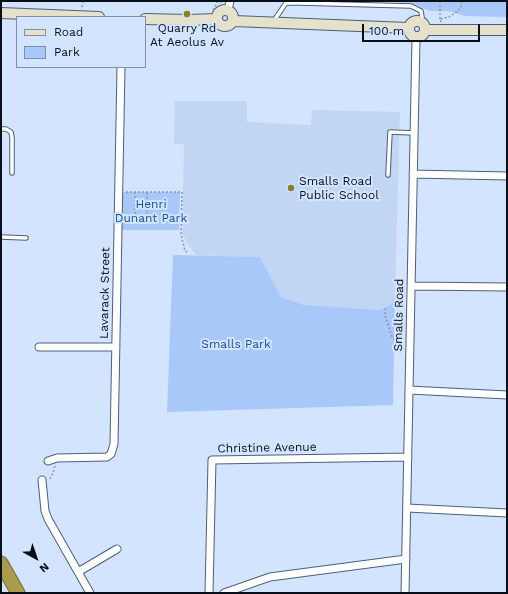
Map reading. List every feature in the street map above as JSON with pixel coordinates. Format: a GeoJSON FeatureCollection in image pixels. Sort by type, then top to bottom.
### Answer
{"type":"FeatureCollection","features":[{"type":"Feature","properties":{"kind":"highway"},"geometry":{"type":"LineString","coordinates":[[1,563],[18,593]]}},
{"type":"Feature","properties":{"kind":"street"},"geometry":{"type":"LineString","coordinates":[[215,14],[219,24],[225,27],[230,25],[234,20],[233,14],[227,4]]}},
{"type":"Feature","properties":{"kind":"street"},"geometry":{"type":"LineString","coordinates":[[146,19],[188,20],[220,12],[224,10],[227,4]]}},
{"type":"Feature","properties":{"kind":"street"},"geometry":{"type":"LineString","coordinates":[[1,13],[74,16]]}},
{"type":"Feature","properties":{"kind":"street"},"geometry":{"type":"LineString","coordinates":[[234,20],[408,28]]}},
{"type":"Feature","properties":{"kind":"street"},"geometry":{"type":"LineString","coordinates":[[408,28],[411,23],[416,21],[424,27],[442,30],[507,30]]}},
{"type":"Feature","properties":{"kind":"street"},"geometry":{"type":"LineString","coordinates":[[408,28],[410,34],[416,38],[421,36],[424,27]]}},
{"type":"Feature","properties":{"kind":"street","name":"Smalls Road"},"geometry":{"type":"LineString","coordinates":[[405,593],[416,38]]}},
{"type":"Feature","properties":{"kind":"street","name":"Lavarack Street"},"geometry":{"type":"LineString","coordinates":[[48,461],[57,458],[101,458],[111,454],[114,444],[121,68]]}},
{"type":"Feature","properties":{"kind":"street"},"geometry":{"type":"LineString","coordinates":[[413,174],[507,176]]}},
{"type":"Feature","properties":{"kind":"street"},"geometry":{"type":"LineString","coordinates":[[411,286],[507,287]]}},
{"type":"Feature","properties":{"kind":"street"},"geometry":{"type":"LineString","coordinates":[[39,347],[116,347]]}},
{"type":"Feature","properties":{"kind":"street"},"geometry":{"type":"LineString","coordinates":[[409,390],[507,395]]}},
{"type":"Feature","properties":{"kind":"street","name":"Christine Avenue"},"geometry":{"type":"LineString","coordinates":[[209,593],[212,460],[408,457]]}},
{"type":"Feature","properties":{"kind":"street"},"geometry":{"type":"LineString","coordinates":[[42,480],[45,512],[90,593]]}},
{"type":"Feature","properties":{"kind":"street"},"geometry":{"type":"LineString","coordinates":[[407,508],[507,513]]}},
{"type":"Feature","properties":{"kind":"street"},"geometry":{"type":"LineString","coordinates":[[78,572],[117,549]]}},
{"type":"Feature","properties":{"kind":"street"},"geometry":{"type":"LineString","coordinates":[[224,593],[270,577],[406,559]]}},
{"type":"Feature","properties":{"kind":"lane"},"geometry":{"type":"LineString","coordinates":[[272,22],[286,3],[411,6],[421,11],[424,27]]}},
{"type":"Feature","properties":{"kind":"lane"},"geometry":{"type":"LineString","coordinates":[[1,129],[6,129],[10,132],[12,137],[12,173]]}},
{"type":"Feature","properties":{"kind":"lane"},"geometry":{"type":"LineString","coordinates":[[388,175],[390,132],[415,133]]}},
{"type":"Feature","properties":{"kind":"lane"},"geometry":{"type":"LineString","coordinates":[[1,237],[26,238]]}},
{"type":"Feature","properties":{"kind":"path"},"geometry":{"type":"LineString","coordinates":[[82,9],[83,1]]}},
{"type":"Feature","properties":{"kind":"path"},"geometry":{"type":"LineString","coordinates":[[215,14],[218,1],[227,4]]}},
{"type":"Feature","properties":{"kind":"path"},"geometry":{"type":"LineString","coordinates":[[440,1],[440,19],[442,30]]}},
{"type":"Feature","properties":{"kind":"path"},"geometry":{"type":"LineString","coordinates":[[440,19],[450,18],[462,5],[461,1]]}},
{"type":"Feature","properties":{"kind":"path"},"geometry":{"type":"LineString","coordinates":[[507,3],[507,16]]}},
{"type":"Feature","properties":{"kind":"path"},"geometry":{"type":"LineString","coordinates":[[118,192],[182,192],[181,234],[186,251],[189,253]]}},
{"type":"Feature","properties":{"kind":"path"},"geometry":{"type":"LineString","coordinates":[[135,192],[135,215],[147,216],[147,192]]}},
{"type":"Feature","properties":{"kind":"path"},"geometry":{"type":"LineString","coordinates":[[135,200],[147,200]]}},
{"type":"Feature","properties":{"kind":"path"},"geometry":{"type":"LineString","coordinates":[[385,308],[385,314],[392,337],[394,339],[409,340]]}},
{"type":"Feature","properties":{"kind":"path"},"geometry":{"type":"LineString","coordinates":[[43,488],[53,473],[57,458]]}},
{"type":"Feature","properties":{"kind":"shaded area","name":"Smalls Road Public School"},"geometry":{"type":"Polygon","coordinates":[[[175,101],[247,101],[247,122],[311,125],[312,110],[400,112],[395,296],[390,305],[381,310],[304,305],[281,297],[260,257],[196,255],[188,245],[182,233],[184,144],[174,144],[175,101]]]}},
{"type":"Feature","properties":{"kind":"green space"},"geometry":{"type":"Polygon","coordinates":[[[370,1],[507,1],[507,17],[465,16],[448,11],[430,11],[411,3],[370,1]]]}},
{"type":"Feature","properties":{"kind":"green space","name":"Henri Dunant Park"},"geometry":{"type":"Polygon","coordinates":[[[123,192],[180,192],[179,230],[121,230],[123,192]]]}},
{"type":"Feature","properties":{"kind":"green space","name":"Smalls Park"},"geometry":{"type":"Polygon","coordinates":[[[173,255],[260,257],[281,297],[304,305],[380,310],[390,305],[395,296],[393,405],[167,412],[173,255]]]}},
{"type":"Feature","properties":{"kind":"place","name":"Quarry Rd At Aeolus Av"},"geometry":{"type":"Point","coordinates":[187,14]}},
{"type":"Feature","properties":{"kind":"place","name":"Smalls Road Public School"},"geometry":{"type":"Point","coordinates":[291,188]}}]}
